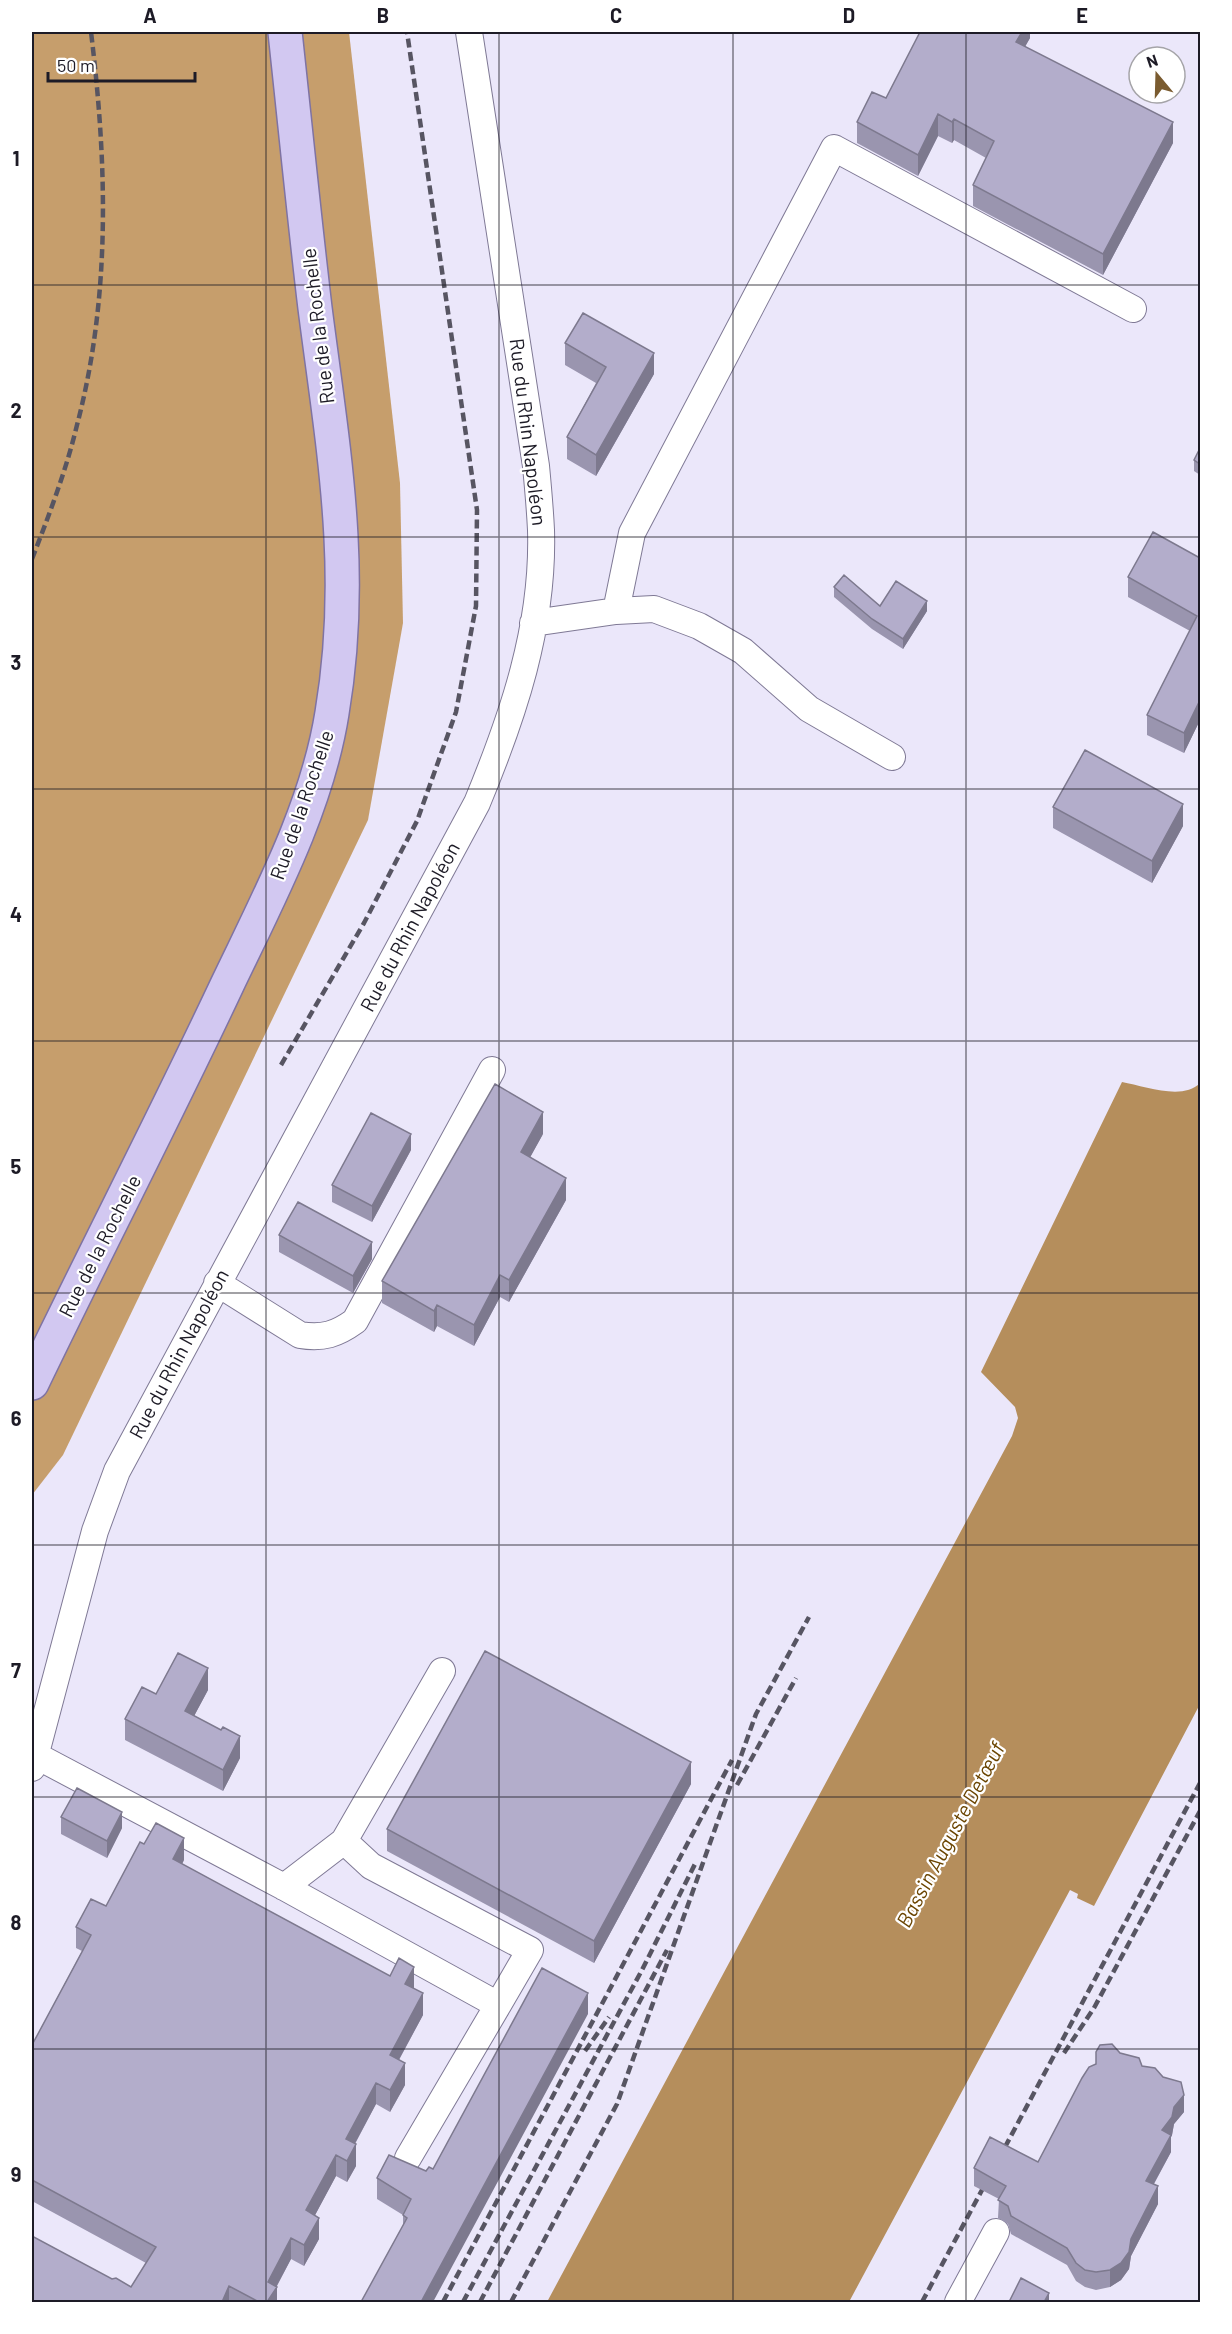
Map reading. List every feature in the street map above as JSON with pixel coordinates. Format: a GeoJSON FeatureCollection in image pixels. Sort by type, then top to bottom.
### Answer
{"type":"FeatureCollection","features":[{"type":"Feature","properties":{"kind":"main road","name":"Rue de la Rochelle"},"geometry":{"type":"LineString","coordinates":[[32,1383],[157,1134],[276,882],[308,800],[332,717],[341,651],[344,581],[341,509],[315,304],[285,32]]}},
{"type":"Feature","properties":{"kind":"street","name":"Rue du Rhin Napoléon"},"geometry":{"type":"LineString","coordinates":[[33,1761],[103,1503],[217,1283],[477,804],[506,734],[527,663],[539,586],[541,531],[536,466],[469,32]]}},
{"type":"Feature","properties":{"kind":"street"},"geometry":{"type":"LineString","coordinates":[[616,611],[632,533],[834,148],[1133,309]]}},
{"type":"Feature","properties":{"kind":"street"},"geometry":{"type":"LineString","coordinates":[[533,623],[616,611],[654,609],[699,626],[743,651],[809,709],[892,757]]}},
{"type":"Feature","properties":{"kind":"street"},"geometry":{"type":"LineString","coordinates":[[217,1283],[300,1335],[315,1338],[332,1335],[355,1321],[492,1070]]}},
{"type":"Feature","properties":{"kind":"street"},"geometry":{"type":"LineString","coordinates":[[284,1887],[344,1841],[442,1671]]}},
{"type":"Feature","properties":{"kind":"street"},"geometry":{"type":"LineString","coordinates":[[33,1761],[284,1887],[498,2005]]}},
{"type":"Feature","properties":{"kind":"street"},"geometry":{"type":"LineString","coordinates":[[344,1841],[371,1866],[530,1950],[408,2158]]}},
{"type":"Feature","properties":{"kind":"street"},"geometry":{"type":"LineString","coordinates":[[958,2302],[996,2232]]}},
{"type":"Feature","properties":{"kind":"shaded area"},"geometry":{"type":"Polygon","coordinates":[[[32,32],[349,32],[400,483],[403,623],[368,820],[63,1455],[32,1495],[32,32]]]}},
{"type":"Feature","properties":{"kind":"water","name":"Bassin Auguste Detœuf"},"geometry":{"type":"Polygon","coordinates":[[[1122,1082],[1174,1092],[1193,1088],[1200,1083],[1200,1704],[1094,1906],[1077,1898],[1078,1894],[1070,1890],[849,2302],[547,2302],[1012,1436],[1018,1418],[1015,1407],[981,1372],[1122,1082]]]}},
{"type":"Feature","properties":{"kind":"building"},"geometry":{"type":"Polygon","coordinates":[[[920,32],[1022,32],[1016,42],[1127,99],[1127,105],[1140,105],[1173,122],[1103,254],[973,185],[994,141],[954,119],[952,122],[938,114],[918,155],[857,122],[872,92],[886,98],[920,32]]]}},
{"type":"Feature","properties":{"kind":"building"},"geometry":{"type":"Polygon","coordinates":[[[583,313],[654,353],[596,455],[567,437],[606,367],[565,343],[583,313]]]}},
{"type":"Feature","properties":{"kind":"building"},"geometry":{"type":"Polygon","coordinates":[[[1200,448],[1200,464],[1194,460],[1200,448]]]}},
{"type":"Feature","properties":{"kind":"building"},"geometry":{"type":"Polygon","coordinates":[[[1153,532],[1200,558],[1200,700],[1184,733],[1147,715],[1197,616],[1128,577],[1153,532]]]}},
{"type":"Feature","properties":{"kind":"building"},"geometry":{"type":"Polygon","coordinates":[[[844,575],[880,606],[896,581],[927,601],[903,639],[872,619],[834,587],[844,575]]]}},
{"type":"Feature","properties":{"kind":"building"},"geometry":{"type":"Polygon","coordinates":[[[1085,750],[1183,804],[1152,861],[1053,807],[1085,750]]]}},
{"type":"Feature","properties":{"kind":"building"},"geometry":{"type":"Polygon","coordinates":[[[495,1084],[543,1112],[521,1152],[566,1178],[509,1280],[500,1275],[474,1325],[437,1305],[434,1311],[382,1281],[495,1084]]]}},
{"type":"Feature","properties":{"kind":"building"},"geometry":{"type":"Polygon","coordinates":[[[371,1113],[411,1134],[372,1206],[332,1185],[371,1113]]]}},
{"type":"Feature","properties":{"kind":"building"},"geometry":{"type":"Polygon","coordinates":[[[298,1202],[372,1242],[353,1276],[279,1235],[298,1202]]]}},
{"type":"Feature","properties":{"kind":"building"},"geometry":{"type":"Polygon","coordinates":[[[485,1651],[691,1762],[594,1941],[387,1829],[485,1651]]]}},
{"type":"Feature","properties":{"kind":"building"},"geometry":{"type":"Polygon","coordinates":[[[178,1653],[208,1668],[185,1711],[221,1730],[223,1727],[240,1736],[223,1770],[125,1719],[142,1687],[156,1694],[178,1653]]]}},
{"type":"Feature","properties":{"kind":"building"},"geometry":{"type":"Polygon","coordinates":[[[77,1788],[122,1812],[107,1841],[61,1817],[77,1788]]]}},
{"type":"Feature","properties":{"kind":"building"},"geometry":{"type":"Polygon","coordinates":[[[156,1823],[184,1838],[173,1859],[390,1976],[399,1958],[414,1967],[405,1984],[423,1993],[390,2055],[405,2063],[390,2090],[376,2083],[346,2139],[356,2144],[347,2161],[336,2155],[306,2210],[319,2218],[304,2245],[291,2238],[268,2282],[277,2287],[267,2302],[259,2302],[229,2286],[222,2302],[32,2302],[32,2236],[131,2287],[156,2247],[32,2180],[32,2045],[91,1935],[76,1927],[91,1899],[106,1906],[140,1842],[144,1844],[156,1823]]]}},
{"type":"Feature","properties":{"kind":"building"},"geometry":{"type":"Polygon","coordinates":[[[542,1968],[588,1993],[421,2302],[361,2302],[407,2218],[403,2215],[411,2199],[377,2178],[389,2155],[426,2171],[429,2167],[433,2169],[542,1968]]]}},
{"type":"Feature","properties":{"kind":"building"},"geometry":{"type":"Polygon","coordinates":[[[1112,2044],[1120,2053],[1139,2058],[1142,2066],[1155,2068],[1163,2077],[1181,2082],[1184,2095],[1174,2107],[1172,2117],[1162,2130],[1171,2135],[1146,2181],[1158,2186],[1131,2239],[1129,2252],[1121,2263],[1110,2270],[1096,2272],[1085,2270],[1076,2263],[1067,2248],[1011,2216],[1008,2206],[998,2200],[1006,2186],[974,2168],[990,2137],[1038,2162],[1082,2078],[1089,2067],[1096,2064],[1096,2052],[1100,2045],[1112,2044]]]}},
{"type":"Feature","properties":{"kind":"building"},"geometry":{"type":"Polygon","coordinates":[[[1021,2278],[1049,2293],[1044,2302],[1009,2302],[1021,2278]]]}},
{"type":"Feature","properties":{"kind":"railway"},"geometry":{"type":"LineString","coordinates":[[32,559],[73,442],[96,328],[101,279],[103,180],[91,32]]}},
{"type":"Feature","properties":{"kind":"railway"},"geometry":{"type":"LineString","coordinates":[[281,1065],[364,923],[417,821],[456,712],[476,606],[477,510],[407,32]]}},
{"type":"Feature","properties":{"kind":"railway"},"geometry":{"type":"LineString","coordinates":[[511,2302],[617,2104],[756,1714],[809,1617]]}},
{"type":"Feature","properties":{"kind":"railway"},"geometry":{"type":"LineString","coordinates":[[737,1785],[796,1678]]}},
{"type":"Feature","properties":{"kind":"railway"},"geometry":{"type":"LineString","coordinates":[[443,2302],[732,1760]]}},
{"type":"Feature","properties":{"kind":"railway"},"geometry":{"type":"LineString","coordinates":[[922,2302],[1200,1783]]}},
{"type":"Feature","properties":{"kind":"railway"},"geometry":{"type":"LineString","coordinates":[[1064,2053],[1094,2008],[1200,1811]]}},
{"type":"Feature","properties":{"kind":"railway"},"geometry":{"type":"LineString","coordinates":[[463,2302],[642,1970],[696,1862]]}},
{"type":"Feature","properties":{"kind":"railway"},"geometry":{"type":"LineString","coordinates":[[480,2302],[667,1950]]}},
{"type":"Feature","properties":{"kind":"railway"},"geometry":{"type":"LineString","coordinates":[[585,2051],[609,2017]]}}]}
